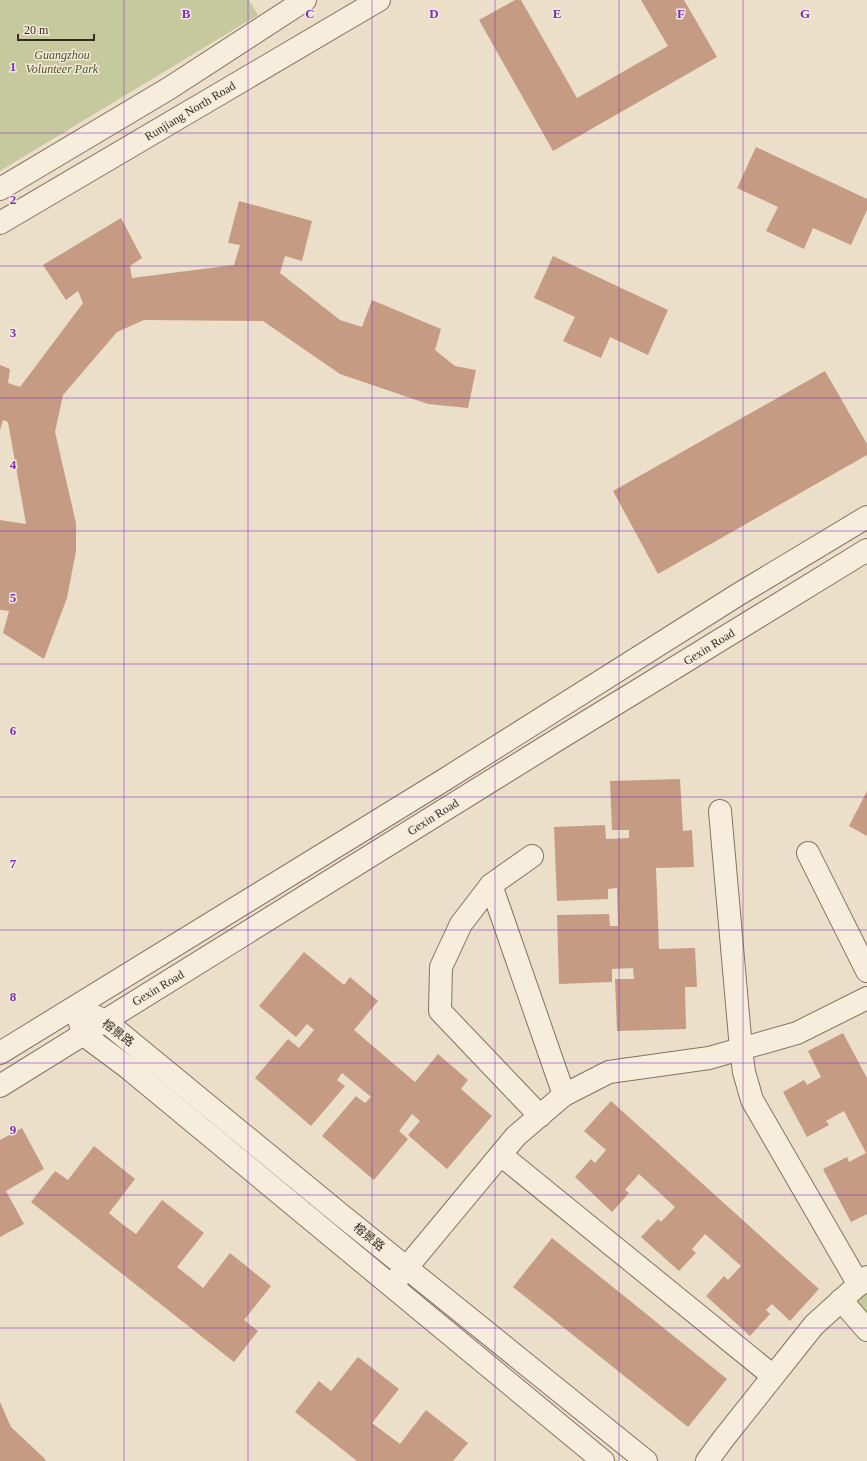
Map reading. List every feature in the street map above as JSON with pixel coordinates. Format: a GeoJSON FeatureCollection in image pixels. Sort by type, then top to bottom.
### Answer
{"type":"FeatureCollection","features":[{"type":"Feature","properties":{"kind":"street"},"geometry":{"type":"LineString","coordinates":[[0,189],[168,89],[305,0]]}},
{"type":"Feature","properties":{"kind":"street","name":"Runjiang North Road"},"geometry":{"type":"LineString","coordinates":[[0,223],[379,0]]}},
{"type":"Feature","properties":{"kind":"street"},"geometry":{"type":"LineString","coordinates":[[0,1053],[444,780],[739,594],[867,517]]}},
{"type":"Feature","properties":{"kind":"street","name":"Gexin Road"},"geometry":{"type":"LineString","coordinates":[[0,1086],[84,1035],[104,1020],[867,550]]}},
{"type":"Feature","properties":{"kind":"street"},"geometry":{"type":"LineString","coordinates":[[707,1461],[814,1326],[863,1281],[752,1100],[744,1072],[741,1049],[720,811]]}},
{"type":"Feature","properties":{"kind":"street"},"geometry":{"type":"LineString","coordinates":[[808,852],[867,971]]}},
{"type":"Feature","properties":{"kind":"street"},"geometry":{"type":"LineString","coordinates":[[532,856],[491,885],[461,924],[441,967],[440,1011],[540,1116]]}},
{"type":"Feature","properties":{"kind":"street"},"geometry":{"type":"LineString","coordinates":[[491,885],[564,1096]]}},
{"type":"Feature","properties":{"kind":"street"},"geometry":{"type":"LineString","coordinates":[[391,1287],[516,1136],[564,1096],[609,1072],[709,1058],[797,1033],[867,998]]}},
{"type":"Feature","properties":{"kind":"street","name":"榕景路"},"geometry":{"type":"LineString","coordinates":[[74,1008],[104,1020],[646,1461]]}},
{"type":"Feature","properties":{"kind":"street","name":"榕景路"},"geometry":{"type":"LineString","coordinates":[[74,1008],[84,1035],[132,1072],[604,1461]]}},
{"type":"Feature","properties":{"kind":"street"},"geometry":{"type":"LineString","coordinates":[[500,1155],[773,1376]]}},
{"type":"Feature","properties":{"kind":"street"},"geometry":{"type":"LineString","coordinates":[[841,1300],[867,1330]]}},
{"type":"Feature","properties":{"kind":"green space","name":"Guangzhou Volunteer Park"},"geometry":{"type":"Polygon","coordinates":[[[0,0],[249,0],[258,15],[0,171],[0,0]]]}},
{"type":"Feature","properties":{"kind":"green space"},"geometry":{"type":"Polygon","coordinates":[[[867,1292],[867,1316],[854,1301],[867,1292]]]}},
{"type":"Feature","properties":{"kind":"building"},"geometry":{"type":"Polygon","coordinates":[[[515,0],[521,0],[577,98],[668,46],[641,0],[684,0],[717,57],[553,151],[479,20],[515,0]]]}},
{"type":"Feature","properties":{"kind":"building"},"geometry":{"type":"Polygon","coordinates":[[[756,147],[867,199],[867,210],[851,245],[813,228],[804,249],[766,231],[778,207],[737,188],[756,147]]]}},
{"type":"Feature","properties":{"kind":"building"},"geometry":{"type":"Polygon","coordinates":[[[239,201],[312,221],[302,261],[285,256],[280,273],[340,320],[362,327],[372,300],[441,329],[435,350],[455,366],[476,370],[468,408],[428,404],[340,374],[263,321],[144,320],[117,332],[63,395],[55,432],[76,523],[76,551],[67,598],[44,659],[3,633],[9,611],[0,610],[0,520],[26,524],[8,422],[3,420],[0,430],[0,365],[10,369],[8,383],[20,387],[83,303],[78,291],[66,300],[43,265],[121,218],[142,258],[130,266],[132,278],[234,265],[240,245],[228,243],[239,201]]]}},
{"type":"Feature","properties":{"kind":"building"},"geometry":{"type":"Polygon","coordinates":[[[553,256],[668,310],[648,355],[610,337],[601,358],[563,341],[575,317],[534,298],[553,256]]]}},
{"type":"Feature","properties":{"kind":"building"},"geometry":{"type":"Polygon","coordinates":[[[825,371],[867,444],[867,455],[658,574],[613,491],[825,371]]]}},
{"type":"Feature","properties":{"kind":"building"},"geometry":{"type":"Polygon","coordinates":[[[680,779],[683,831],[692,830],[694,867],[656,868],[659,949],[695,948],[697,987],[685,987],[686,1029],[617,1031],[615,979],[634,979],[633,968],[612,969],[612,982],[559,984],[557,915],[609,914],[610,926],[618,926],[617,888],[608,889],[608,899],[557,901],[554,827],[605,825],[606,839],[629,838],[629,830],[612,830],[610,781],[680,779]]]}},
{"type":"Feature","properties":{"kind":"building"},"geometry":{"type":"Polygon","coordinates":[[[867,791],[867,836],[849,826],[867,791]]]}},
{"type":"Feature","properties":{"kind":"building"},"geometry":{"type":"Polygon","coordinates":[[[304,952],[344,985],[350,977],[378,1001],[354,1030],[415,1082],[438,1054],[468,1080],[461,1089],[492,1116],[447,1169],[408,1135],[420,1121],[412,1114],[399,1131],[408,1139],[374,1180],[322,1136],[356,1096],[365,1103],[371,1097],[342,1073],[337,1080],[345,1086],[311,1126],[255,1078],[288,1039],[299,1048],[314,1030],[307,1024],[296,1037],[259,1006],[304,952]]]}},
{"type":"Feature","properties":{"kind":"building"},"geometry":{"type":"Polygon","coordinates":[[[843,1033],[867,1078],[867,1214],[851,1222],[823,1169],[847,1157],[849,1162],[866,1153],[844,1111],[826,1121],[829,1125],[807,1137],[783,1092],[804,1080],[807,1085],[821,1077],[808,1051],[843,1033]]]}},
{"type":"Feature","properties":{"kind":"building"},"geometry":{"type":"Polygon","coordinates":[[[611,1101],[819,1289],[790,1321],[772,1304],[766,1310],[770,1314],[750,1336],[706,1296],[724,1276],[728,1280],[741,1266],[705,1234],[692,1249],[696,1253],[679,1271],[641,1237],[658,1219],[661,1222],[675,1207],[639,1174],[625,1190],[629,1193],[612,1212],[575,1177],[591,1159],[595,1163],[606,1150],[584,1131],[611,1101]]]}},
{"type":"Feature","properties":{"kind":"building"},"geometry":{"type":"Polygon","coordinates":[[[22,1128],[44,1169],[6,1191],[24,1224],[0,1237],[0,1140],[22,1128]]]}},
{"type":"Feature","properties":{"kind":"building"},"geometry":{"type":"Polygon","coordinates":[[[94,1146],[135,1179],[109,1213],[122,1224],[136,1234],[162,1200],[204,1233],[177,1267],[203,1288],[230,1253],[271,1286],[244,1320],[258,1331],[234,1362],[31,1202],[55,1171],[68,1180],[94,1146]]]}},
{"type":"Feature","properties":{"kind":"building"},"geometry":{"type":"Polygon","coordinates":[[[552,1238],[727,1379],[688,1427],[513,1287],[552,1238]]]}},
{"type":"Feature","properties":{"kind":"building"},"geometry":{"type":"Polygon","coordinates":[[[358,1357],[399,1389],[372,1423],[400,1444],[426,1410],[468,1443],[453,1461],[357,1461],[295,1412],[319,1381],[331,1391],[358,1357]]]}},
{"type":"Feature","properties":{"kind":"building"},"geometry":{"type":"Polygon","coordinates":[[[0,1402],[11,1427],[46,1461],[0,1461],[0,1402]]]}}]}
